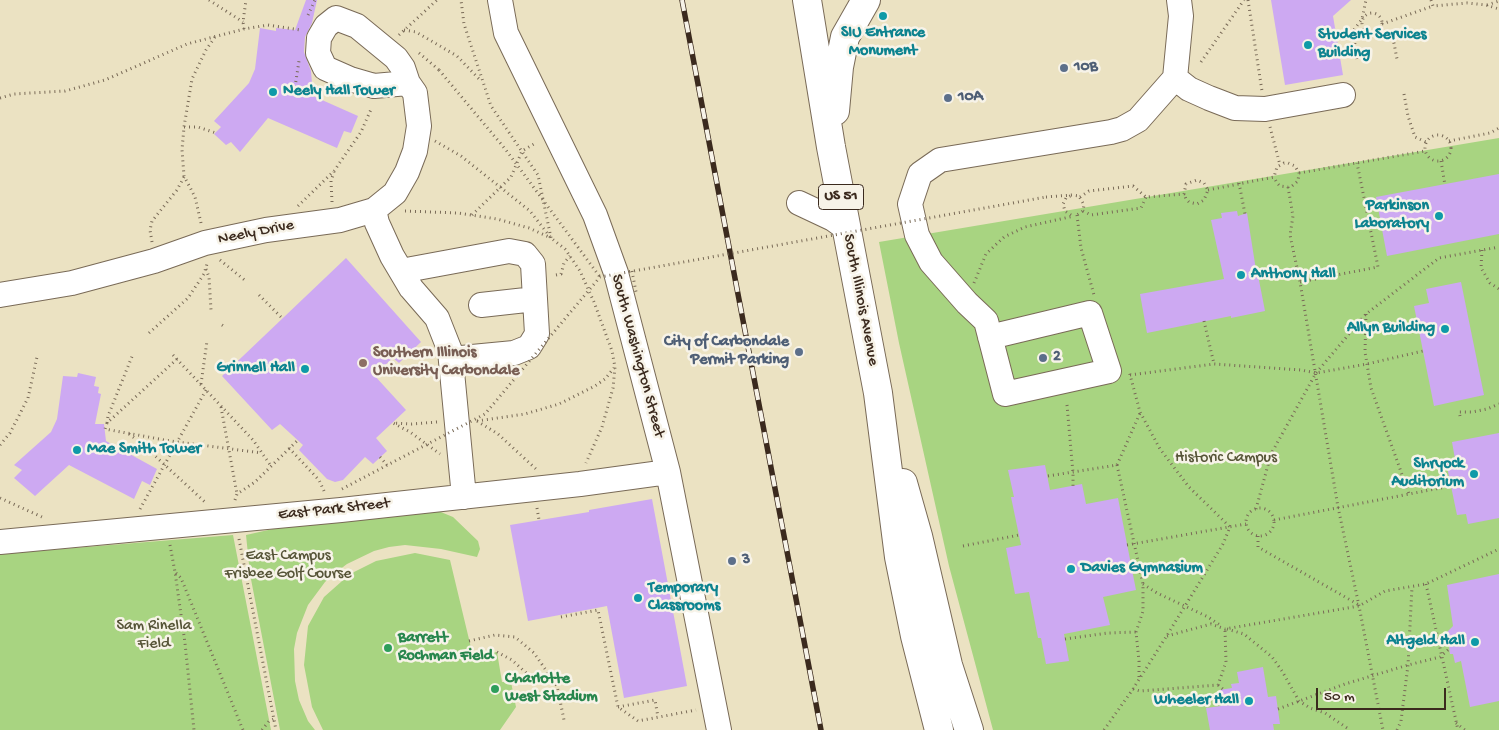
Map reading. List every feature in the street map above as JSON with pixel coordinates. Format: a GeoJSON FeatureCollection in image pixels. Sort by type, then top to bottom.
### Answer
{"type":"FeatureCollection","features":[{"type":"Feature","properties":{"kind":"highway","name":"South Illinois Avenue"},"geometry":{"type":"LineString","coordinates":[[807,0],[831,147],[878,393],[899,557],[915,636],[939,730]]}},
{"type":"Feature","properties":{"kind":"highway"},"geometry":{"type":"LineString","coordinates":[[831,147],[839,67],[845,37],[866,0]]}},
{"type":"Feature","properties":{"kind":"highway","name":"South Illinois Avenue"},"geometry":{"type":"LineString","coordinates":[[878,393],[918,536],[948,665],[969,730]]}},
{"type":"Feature","properties":{"kind":"street","name":"South Washington Street"},"geometry":{"type":"LineString","coordinates":[[500,0],[506,33],[595,215],[616,273],[668,472],[719,730]]}},
{"type":"Feature","properties":{"kind":"street"},"geometry":{"type":"LineString","coordinates":[[990,337],[1090,313],[1109,371],[1004,394],[986,321],[967,303],[931,262],[917,235],[910,204],[920,174],[940,160],[1073,139],[1122,129],[1138,120],[1176,78],[1180,16],[1179,0]]}},
{"type":"Feature","properties":{"kind":"street"},"geometry":{"type":"LineString","coordinates":[[1176,78],[1189,89],[1235,108],[1264,108],[1343,95]]}},
{"type":"Feature","properties":{"kind":"street","name":"Neely Drive"},"geometry":{"type":"LineString","coordinates":[[0,295],[72,283],[154,261],[205,243],[266,230],[340,220],[374,210],[395,193],[407,172],[415,150],[420,126],[415,93],[408,83]]}},
{"type":"Feature","properties":{"kind":"street"},"geometry":{"type":"LineString","coordinates":[[799,203],[833,219],[847,229]]}},
{"type":"Feature","properties":{"kind":"street"},"geometry":{"type":"LineString","coordinates":[[374,210],[392,256],[411,288],[437,318],[450,351],[463,486]]}},
{"type":"Feature","properties":{"kind":"street"},"geometry":{"type":"LineString","coordinates":[[401,271],[509,251],[525,254],[533,264],[537,334],[529,347],[514,353],[451,359]]}},
{"type":"Feature","properties":{"kind":"street"},"geometry":{"type":"LineString","coordinates":[[481,305],[534,299]]}},
{"type":"Feature","properties":{"kind":"street","name":"East Park Street"},"geometry":{"type":"LineString","coordinates":[[0,542],[166,527],[463,486],[575,484],[668,472]]}},
{"type":"Feature","properties":{"kind":"path"},"geometry":{"type":"LineString","coordinates":[[209,0],[243,22]]}},
{"type":"Feature","properties":{"kind":"path"},"geometry":{"type":"LineString","coordinates":[[244,29],[246,0]]}},
{"type":"Feature","properties":{"kind":"path"},"geometry":{"type":"LineString","coordinates":[[398,36],[438,0]]}},
{"type":"Feature","properties":{"kind":"path"},"geometry":{"type":"LineString","coordinates":[[461,0],[464,24],[491,106],[538,175],[551,238]]}},
{"type":"Feature","properties":{"kind":"path"},"geometry":{"type":"LineString","coordinates":[[1201,62],[1244,0]]}},
{"type":"Feature","properties":{"kind":"path"},"geometry":{"type":"LineString","coordinates":[[1248,0],[1262,94]]}},
{"type":"Feature","properties":{"kind":"path"},"geometry":{"type":"LineString","coordinates":[[1357,59],[1353,31],[1362,20],[1367,14],[1373,13],[1379,16],[1382,24],[1380,30],[1373,34],[1366,32],[1362,27],[1362,20],[1366,0]]}},
{"type":"Feature","properties":{"kind":"path"},"geometry":{"type":"LineString","coordinates":[[1431,0],[1433,6]]}},
{"type":"Feature","properties":{"kind":"path"},"geometry":{"type":"LineString","coordinates":[[1486,5],[1499,1]]}},
{"type":"Feature","properties":{"kind":"path"},"geometry":{"type":"LineString","coordinates":[[1382,24],[1433,6],[1450,3],[1486,5],[1499,9]]}},
{"type":"Feature","properties":{"kind":"path"},"geometry":{"type":"LineString","coordinates":[[0,98],[14,94],[65,91],[97,82],[187,44],[244,29],[268,25],[304,30]]}},
{"type":"Feature","properties":{"kind":"path"},"geometry":{"type":"LineString","coordinates":[[404,30],[416,32],[457,56],[483,84]]}},
{"type":"Feature","properties":{"kind":"path"},"geometry":{"type":"LineString","coordinates":[[1380,30],[1393,38],[1398,59]]}},
{"type":"Feature","properties":{"kind":"path"},"geometry":{"type":"LineString","coordinates":[[201,232],[196,197],[184,176],[182,150],[192,79],[206,50],[215,37]]}},
{"type":"Feature","properties":{"kind":"path"},"geometry":{"type":"LineString","coordinates":[[439,70],[506,150],[600,277]]}},
{"type":"Feature","properties":{"kind":"path"},"geometry":{"type":"LineString","coordinates":[[1404,94],[1408,116],[1415,137],[1426,142]]}},
{"type":"Feature","properties":{"kind":"path"},"geometry":{"type":"LineString","coordinates":[[298,213],[299,204],[334,171],[362,132],[372,107]]}},
{"type":"Feature","properties":{"kind":"path"},"geometry":{"type":"LineString","coordinates":[[1269,124],[1280,165]]}},
{"type":"Feature","properties":{"kind":"path"},"geometry":{"type":"LineString","coordinates":[[184,128],[198,127],[216,132]]}},
{"type":"Feature","properties":{"kind":"path"},"geometry":{"type":"LineString","coordinates":[[1449,141],[1490,133],[1499,128]]}},
{"type":"Feature","properties":{"kind":"path"},"geometry":{"type":"LineString","coordinates":[[1432,136],[1445,136],[1449,141],[1452,147],[1446,159],[1441,161],[1429,158],[1425,151],[1426,142],[1432,136]]}},
{"type":"Feature","properties":{"kind":"path"},"geometry":{"type":"LineString","coordinates":[[434,140],[462,156],[530,212],[551,238],[565,249],[580,271],[594,302],[612,352],[615,367]]}},
{"type":"Feature","properties":{"kind":"path"},"geometry":{"type":"LineString","coordinates":[[472,215],[510,176],[522,151],[534,144]]}},
{"type":"Feature","properties":{"kind":"path"},"geometry":{"type":"LineString","coordinates":[[1299,173],[1425,151]]}},
{"type":"Feature","properties":{"kind":"path"},"geometry":{"type":"LineString","coordinates":[[1441,161],[1446,185]]}},
{"type":"Feature","properties":{"kind":"path"},"geometry":{"type":"LineString","coordinates":[[1288,163],[1292,164],[1299,173],[1298,181],[1288,187],[1280,186],[1274,177],[1275,171],[1280,165],[1288,163]]}},
{"type":"Feature","properties":{"kind":"path"},"geometry":{"type":"LineString","coordinates":[[1300,282],[1378,268],[1357,163]]}},
{"type":"Feature","properties":{"kind":"path"},"geometry":{"type":"LineString","coordinates":[[333,209],[331,181],[334,171]]}},
{"type":"Feature","properties":{"kind":"path"},"geometry":{"type":"LineString","coordinates":[[153,246],[150,230],[152,221],[176,190],[184,176]]}},
{"type":"Feature","properties":{"kind":"path"},"geometry":{"type":"LineString","coordinates":[[1208,190],[1274,177]]}},
{"type":"Feature","properties":{"kind":"path"},"geometry":{"type":"LineString","coordinates":[[1193,180],[1201,181],[1208,190],[1204,200],[1197,204],[1186,199],[1184,194],[1186,184],[1193,180]]}},
{"type":"Feature","properties":{"kind":"path"},"geometry":{"type":"LineString","coordinates":[[1239,184],[1245,214]]}},
{"type":"Feature","properties":{"kind":"path"},"geometry":{"type":"LineString","coordinates":[[334,493],[485,414],[600,277],[1046,198],[1072,195],[1080,197],[1089,192],[1133,186],[1146,197],[1184,194]]}},
{"type":"Feature","properties":{"kind":"path"},"geometry":{"type":"LineString","coordinates":[[1288,187],[1293,216],[1290,235],[1300,282],[1338,507],[1382,730]]}},
{"type":"Feature","properties":{"kind":"path"},"geometry":{"type":"LineString","coordinates":[[1072,195],[1066,198],[1063,208],[1067,214],[1075,216]]}},
{"type":"Feature","properties":{"kind":"path"},"geometry":{"type":"LineString","coordinates":[[972,291],[979,268],[986,254],[1004,237],[1025,227],[1075,216],[1082,211],[1084,204],[1080,197]]}},
{"type":"Feature","properties":{"kind":"path"},"geometry":{"type":"LineString","coordinates":[[1082,211],[1091,215],[1141,208],[1146,197]]}},
{"type":"Feature","properties":{"kind":"path"},"geometry":{"type":"LineString","coordinates":[[399,210],[472,215],[497,219],[529,228],[551,238]]}},
{"type":"Feature","properties":{"kind":"path"},"geometry":{"type":"LineString","coordinates":[[1075,216],[1081,248],[1095,297]]}},
{"type":"Feature","properties":{"kind":"path"},"geometry":{"type":"LineString","coordinates":[[1256,509],[1271,454],[1316,373],[1366,314],[1439,258],[1499,248]]}},
{"type":"Feature","properties":{"kind":"path"},"geometry":{"type":"LineString","coordinates":[[1482,250],[1481,268],[1490,283],[1499,289]]}},
{"type":"Feature","properties":{"kind":"path"},"geometry":{"type":"LineString","coordinates":[[215,255],[247,282]]}},
{"type":"Feature","properties":{"kind":"path"},"geometry":{"type":"LineString","coordinates":[[556,275],[561,274],[564,263],[570,256]]}},
{"type":"Feature","properties":{"kind":"path"},"geometry":{"type":"LineString","coordinates":[[149,333],[188,298],[206,269],[208,260]]}},
{"type":"Feature","properties":{"kind":"path"},"geometry":{"type":"LineString","coordinates":[[206,269],[208,272],[211,310]]}},
{"type":"Feature","properties":{"kind":"path"},"geometry":{"type":"LineString","coordinates":[[632,271],[636,292]]}},
{"type":"Feature","properties":{"kind":"path"},"geometry":{"type":"LineString","coordinates":[[259,295],[283,319]]}},
{"type":"Feature","properties":{"kind":"path"},"geometry":{"type":"LineString","coordinates":[[1366,314],[1365,352],[1371,388],[1409,494]]}},
{"type":"Feature","properties":{"kind":"path"},"geometry":{"type":"LineString","coordinates":[[1204,321],[1214,364]]}},
{"type":"Feature","properties":{"kind":"path"},"geometry":{"type":"LineString","coordinates":[[201,384],[207,341]]}},
{"type":"Feature","properties":{"kind":"path"},"geometry":{"type":"LineString","coordinates":[[1130,375],[1214,364],[1301,370],[1316,373],[1423,351]]}},
{"type":"Feature","properties":{"kind":"path"},"geometry":{"type":"LineString","coordinates":[[133,354],[108,416],[105,429],[229,450],[262,453]]}},
{"type":"Feature","properties":{"kind":"path"},"geometry":{"type":"LineString","coordinates":[[173,355],[253,440],[271,466]]}},
{"type":"Feature","properties":{"kind":"path"},"geometry":{"type":"LineString","coordinates":[[0,445],[10,433],[28,398],[37,357]]}},
{"type":"Feature","properties":{"kind":"path"},"geometry":{"type":"LineString","coordinates":[[107,423],[177,359]]}},
{"type":"Feature","properties":{"kind":"path"},"geometry":{"type":"LineString","coordinates":[[575,484],[602,427],[613,388],[615,367],[618,359]]}},
{"type":"Feature","properties":{"kind":"path"},"geometry":{"type":"LineString","coordinates":[[1125,363],[1140,412],[1160,449],[1188,487],[1230,527]]}},
{"type":"Feature","properties":{"kind":"path"},"geometry":{"type":"LineString","coordinates":[[476,421],[525,414],[559,404],[595,386],[615,367]]}},
{"type":"Feature","properties":{"kind":"path"},"geometry":{"type":"LineString","coordinates":[[136,516],[206,390]]}},
{"type":"Feature","properties":{"kind":"path"},"geometry":{"type":"LineString","coordinates":[[1460,416],[1459,412],[1472,412],[1499,404]]}},
{"type":"Feature","properties":{"kind":"path"},"geometry":{"type":"LineString","coordinates":[[1067,405],[1073,486]]}},
{"type":"Feature","properties":{"kind":"path"},"geometry":{"type":"LineString","coordinates":[[221,406],[237,494],[233,506]]}},
{"type":"Feature","properties":{"kind":"path"},"geometry":{"type":"LineString","coordinates":[[1139,679],[1136,632],[1143,611],[1143,584],[1117,465],[1140,412]]}},
{"type":"Feature","properties":{"kind":"path"},"geometry":{"type":"LineString","coordinates":[[443,421],[412,424],[393,423],[410,432],[442,455],[463,486]]}},
{"type":"Feature","properties":{"kind":"path"},"geometry":{"type":"LineString","coordinates":[[126,432],[140,442],[208,505]]}},
{"type":"Feature","properties":{"kind":"path"},"geometry":{"type":"LineString","coordinates":[[237,494],[256,482],[298,440]]}},
{"type":"Feature","properties":{"kind":"path"},"geometry":{"type":"LineString","coordinates":[[289,448],[319,480],[326,497]]}},
{"type":"Feature","properties":{"kind":"path"},"geometry":{"type":"LineString","coordinates":[[380,458],[387,465]]}},
{"type":"Feature","properties":{"kind":"path"},"geometry":{"type":"LineString","coordinates":[[1048,476],[1117,465]]}},
{"type":"Feature","properties":{"kind":"path"},"geometry":{"type":"LineString","coordinates":[[1274,520],[1451,486]]}},
{"type":"Feature","properties":{"kind":"path"},"geometry":{"type":"LineString","coordinates":[[0,498],[48,520]]}},
{"type":"Feature","properties":{"kind":"path"},"geometry":{"type":"LineString","coordinates":[[1256,509],[1265,509],[1274,520],[1270,532],[1262,536],[1250,532],[1246,524],[1248,514],[1256,509]]}},
{"type":"Feature","properties":{"kind":"path"},"geometry":{"type":"LineString","coordinates":[[1127,545],[1246,524]]}},
{"type":"Feature","properties":{"kind":"path"},"geometry":{"type":"LineString","coordinates":[[166,527],[175,572],[185,643],[194,730]]}},
{"type":"Feature","properties":{"kind":"path"},"geometry":{"type":"LineString","coordinates":[[1104,730],[1166,637],[1223,544],[1230,527]]}},
{"type":"Feature","properties":{"kind":"path"},"geometry":{"type":"LineString","coordinates":[[239,536],[276,730]]}},
{"type":"Feature","properties":{"kind":"path"},"geometry":{"type":"LineString","coordinates":[[963,546],[1019,536]]}},
{"type":"Feature","properties":{"kind":"path"},"geometry":{"type":"LineString","coordinates":[[1258,536],[1258,548],[1359,606]]}},
{"type":"Feature","properties":{"kind":"path"},"geometry":{"type":"LineString","coordinates":[[1143,584],[1208,617],[1225,629],[1359,606],[1385,591],[1426,584],[1499,549]]}},
{"type":"Feature","properties":{"kind":"path"},"geometry":{"type":"LineString","coordinates":[[175,572],[181,578],[243,730]]}},
{"type":"Feature","properties":{"kind":"path"},"geometry":{"type":"LineString","coordinates":[[1426,584],[1440,657],[1458,730]]}},
{"type":"Feature","properties":{"kind":"path"},"geometry":{"type":"LineString","coordinates":[[1397,730],[1401,721],[1408,665],[1412,586]]}},
{"type":"Feature","properties":{"kind":"path"},"geometry":{"type":"LineString","coordinates":[[560,617],[598,610],[618,707],[638,721],[714,706]]}},
{"type":"Feature","properties":{"kind":"path"},"geometry":{"type":"LineString","coordinates":[[1166,637],[1211,624],[1244,634],[1272,657],[1299,701],[1310,708],[1324,713],[1350,730]]}},
{"type":"Feature","properties":{"kind":"path"},"geometry":{"type":"LineString","coordinates":[[1218,685],[1226,662],[1225,629]]}},
{"type":"Feature","properties":{"kind":"path"},"geometry":{"type":"LineString","coordinates":[[1065,639],[1100,634],[1136,632]]}},
{"type":"Feature","properties":{"kind":"path"},"geometry":{"type":"LineString","coordinates":[[469,641],[495,635],[515,637],[534,653],[555,683],[564,720]]}},
{"type":"Feature","properties":{"kind":"path"},"geometry":{"type":"LineString","coordinates":[[1278,709],[1321,692],[1440,657],[1449,649]]}},
{"type":"Feature","properties":{"kind":"path"},"geometry":{"type":"LineString","coordinates":[[497,652],[512,660],[534,680],[555,683]]}},
{"type":"Feature","properties":{"kind":"path"},"geometry":{"type":"LineString","coordinates":[[1133,689],[1140,691],[1218,685],[1223,689]]}},
{"type":"Feature","properties":{"kind":"path"},"geometry":{"type":"LineString","coordinates":[[618,707],[655,700],[658,717]]}},
{"type":"Feature","properties":{"kind":"path"},"geometry":{"type":"LineString","coordinates":[[262,730],[269,721],[274,719]]}},
{"type":"Feature","properties":{"kind":"path"},"geometry":{"type":"LineString","coordinates":[[1456,723],[1465,730]]}},
{"type":"Feature","properties":{"kind":"green space","name":"Historic Campus"},"geometry":{"type":"Polygon","coordinates":[[[1499,138],[1499,730],[993,730],[949,566],[899,343],[879,242],[1499,138]]]}},
{"type":"Feature","properties":{"kind":"green space","name":"East Campus Frisbee Golf Course"},"geometry":{"type":"Polygon","coordinates":[[[431,508],[453,517],[478,541],[480,549],[477,557],[441,549],[405,545],[374,551],[347,564],[335,573],[325,582],[308,605],[297,633],[294,649],[295,681],[299,700],[308,721],[315,730],[280,730],[250,574],[246,535],[304,522],[431,508]]]}},
{"type":"Feature","properties":{"kind":"green space","name":"Sam Rinella Field"},"geometry":{"type":"Polygon","coordinates":[[[233,535],[271,730],[0,730],[0,554],[233,535]]]}},
{"type":"Feature","properties":{"kind":"green space","name":"Barrett Rochman Field"},"geometry":{"type":"Polygon","coordinates":[[[415,553],[450,560],[473,656],[497,652],[502,682],[511,682],[516,707],[500,730],[323,730],[312,707],[304,665],[308,626],[324,597],[350,574],[376,561],[415,553]]]}},
{"type":"Feature","properties":{"kind":"building","name":"Neely Hall Tower"},"geometry":{"type":"Polygon","coordinates":[[[306,0],[317,0],[312,23],[305,37],[304,52],[311,71],[313,96],[358,116],[351,133],[344,131],[337,148],[268,118],[240,152],[231,142],[226,145],[214,134],[221,127],[214,121],[249,83],[255,69],[260,28],[276,31],[276,28],[295,30],[306,0]]]}},
{"type":"Feature","properties":{"kind":"building","name":"Student Services Building"},"geometry":{"type":"Polygon","coordinates":[[[1271,0],[1351,0],[1333,16],[1343,75],[1285,85],[1271,0]]]}},
{"type":"Feature","properties":{"kind":"building","name":"Parkinson Laboratory"},"geometry":{"type":"Polygon","coordinates":[[[1499,174],[1499,234],[1387,256],[1376,197],[1499,174]]]}},
{"type":"Feature","properties":{"kind":"building","name":"Anthony Hall"},"geometry":{"type":"Polygon","coordinates":[[[1237,211],[1238,216],[1247,213],[1265,311],[1147,333],[1140,294],[1224,279],[1211,220],[1222,218],[1221,213],[1237,211]]]}},
{"type":"Feature","properties":{"kind":"building","name":"Grinnell Hall"},"geometry":{"type":"Polygon","coordinates":[[[346,258],[421,342],[399,363],[393,358],[374,375],[406,410],[376,438],[387,451],[373,464],[365,457],[343,480],[335,482],[327,479],[299,450],[303,445],[280,424],[272,430],[222,376],[346,258]]]}},
{"type":"Feature","properties":{"kind":"building","name":"Allyn Building"},"geometry":{"type":"Polygon","coordinates":[[[1461,282],[1484,395],[1434,406],[1414,306],[1429,303],[1426,289],[1461,282]]]}},
{"type":"Feature","properties":{"kind":"building","name":"Mae Smith Tower"},"geometry":{"type":"Polygon","coordinates":[[[78,373],[96,377],[94,386],[99,387],[98,393],[101,394],[95,424],[104,424],[106,441],[157,469],[150,485],[142,481],[134,499],[69,465],[35,496],[14,478],[22,470],[14,465],[51,432],[57,419],[63,376],[77,377],[78,373]]]}},
{"type":"Feature","properties":{"kind":"building","name":"Shryock Auditorium"},"geometry":{"type":"Polygon","coordinates":[[[1499,433],[1499,518],[1468,524],[1466,514],[1457,515],[1446,462],[1455,459],[1452,442],[1499,433]]]}},
{"type":"Feature","properties":{"kind":"building","name":"Davies Gymnasium"},"geometry":{"type":"Polygon","coordinates":[[[1045,465],[1050,490],[1082,484],[1086,504],[1118,498],[1136,590],[1103,597],[1110,625],[1064,634],[1069,661],[1046,664],[1041,638],[1038,638],[1029,592],[1015,594],[1006,548],[1021,545],[1011,497],[1014,497],[1008,470],[1045,465]]]}},
{"type":"Feature","properties":{"kind":"building","name":"Temporary Classrooms"},"geometry":{"type":"Polygon","coordinates":[[[652,499],[687,686],[624,698],[607,606],[528,621],[510,525],[652,499]]]}},
{"type":"Feature","properties":{"kind":"building","name":"Altgeld Hall"},"geometry":{"type":"Polygon","coordinates":[[[1499,574],[1499,701],[1470,707],[1461,661],[1455,663],[1453,654],[1450,654],[1447,632],[1453,626],[1447,585],[1499,574]]]}},
{"type":"Feature","properties":{"kind":"building","name":"Wheeler Hall"},"geometry":{"type":"Polygon","coordinates":[[[1263,667],[1268,697],[1276,696],[1280,724],[1273,724],[1274,730],[1210,730],[1206,708],[1221,706],[1219,690],[1232,688],[1231,684],[1239,683],[1237,672],[1263,667]]]}},
{"type":"Feature","properties":{"kind":"railway"},"geometry":{"type":"LineString","coordinates":[[682,0],[821,730]]}},
{"type":"Feature","properties":{"kind":"place","name":"SIU Entrance Monument"},"geometry":{"type":"Point","coordinates":[883,16]}},
{"type":"Feature","properties":{"kind":"place","name":"Student Services Building"},"geometry":{"type":"Point","coordinates":[1308,45]}},
{"type":"Feature","properties":{"kind":"place","name":"10B"},"geometry":{"type":"Point","coordinates":[1064,68]}},
{"type":"Feature","properties":{"kind":"place","name":"Neely Hall Tower"},"geometry":{"type":"Point","coordinates":[273,92]}},
{"type":"Feature","properties":{"kind":"place","name":"10A"},"geometry":{"type":"Point","coordinates":[948,98]}},
{"type":"Feature","properties":{"kind":"place","name":"Parkinson Laboratory"},"geometry":{"type":"Point","coordinates":[1439,216]}},
{"type":"Feature","properties":{"kind":"place","name":"Anthony Hall"},"geometry":{"type":"Point","coordinates":[1241,275]}},
{"type":"Feature","properties":{"kind":"place","name":"Allyn Building"},"geometry":{"type":"Point","coordinates":[1445,329]}},
{"type":"Feature","properties":{"kind":"place","name":"City of Carbondale Permit Parking"},"geometry":{"type":"Point","coordinates":[799,352]}},
{"type":"Feature","properties":{"kind":"place","name":"2"},"geometry":{"type":"Point","coordinates":[1043,358]}},
{"type":"Feature","properties":{"kind":"place","name":"Southern Illinois University Carbondale"},"geometry":{"type":"Point","coordinates":[363,363]}},
{"type":"Feature","properties":{"kind":"place","name":"Grinnell Hall"},"geometry":{"type":"Point","coordinates":[305,369]}},
{"type":"Feature","properties":{"kind":"place","name":"Mae Smith Tower"},"geometry":{"type":"Point","coordinates":[77,450]}},
{"type":"Feature","properties":{"kind":"place","name":"Shryock Auditorium"},"geometry":{"type":"Point","coordinates":[1474,474]}},
{"type":"Feature","properties":{"kind":"place","name":"3"},"geometry":{"type":"Point","coordinates":[732,561]}},
{"type":"Feature","properties":{"kind":"place","name":"Davies Gymnasium"},"geometry":{"type":"Point","coordinates":[1071,569]}},
{"type":"Feature","properties":{"kind":"place","name":"Temporary Classrooms"},"geometry":{"type":"Point","coordinates":[638,598]}},
{"type":"Feature","properties":{"kind":"place","name":"Altgeld Hall"},"geometry":{"type":"Point","coordinates":[1475,642]}},
{"type":"Feature","properties":{"kind":"place","name":"Barrett Rochman Field"},"geometry":{"type":"Point","coordinates":[388,648]}},
{"type":"Feature","properties":{"kind":"place","name":"Charlotte West Stadium"},"geometry":{"type":"Point","coordinates":[495,689]}},
{"type":"Feature","properties":{"kind":"place","name":"Wheeler Hall"},"geometry":{"type":"Point","coordinates":[1249,701]}}]}
